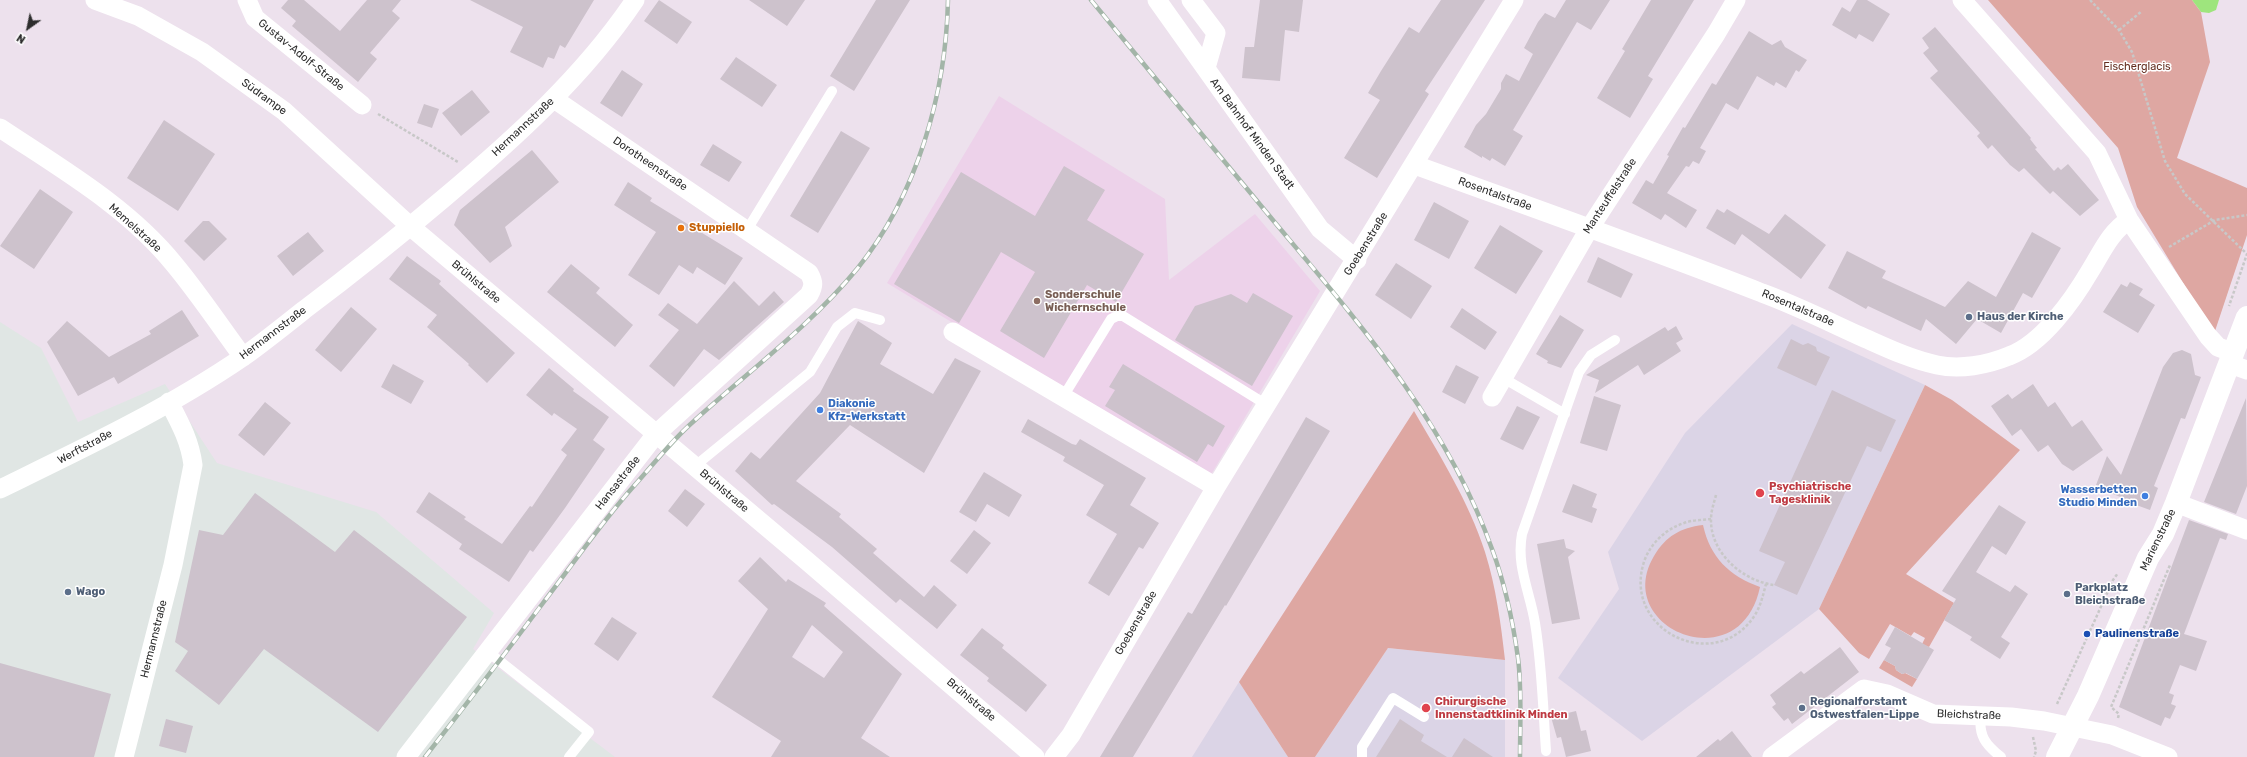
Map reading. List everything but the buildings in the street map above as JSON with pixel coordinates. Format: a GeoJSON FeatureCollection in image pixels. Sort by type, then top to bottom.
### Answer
{"type":"FeatureCollection","features":[{"type":"Feature","properties":{"kind":"street","name":"Südrampe"},"geometry":{"type":"LineString","coordinates":[[95,0],[114,3],[202,52],[284,111],[411,227]]}},
{"type":"Feature","properties":{"kind":"street","name":"Gustav-Adolf-Straße"},"geometry":{"type":"LineString","coordinates":[[247,0],[255,18],[362,105]]}},
{"type":"Feature","properties":{"kind":"street","name":"Hermannstraße"},"geometry":{"type":"LineString","coordinates":[[124,757],[173,565],[193,465],[191,449],[184,430],[168,402],[243,357],[411,227],[554,99],[621,21],[635,0]]}},
{"type":"Feature","properties":{"kind":"street","name":"Am Bahnhof Minden Stadt"},"geometry":{"type":"LineString","coordinates":[[1157,0],[1320,229],[1356,260]]}},
{"type":"Feature","properties":{"kind":"street"},"geometry":{"type":"LineString","coordinates":[[1191,0],[1216,33],[1206,68]]}},
{"type":"Feature","properties":{"kind":"street","name":"Goebenstraße"},"geometry":{"type":"LineString","coordinates":[[1054,757],[1071,735],[1216,488],[1415,165],[1514,0]]}},
{"type":"Feature","properties":{"kind":"street","name":"Manteuffelstraße"},"geometry":{"type":"LineString","coordinates":[[1492,397],[1589,229],[1716,34],[1736,0]]}},
{"type":"Feature","properties":{"kind":"street"},"geometry":{"type":"LineString","coordinates":[[1962,0],[2097,153],[2129,220],[2208,336],[2218,347],[2237,362]]}},
{"type":"Feature","properties":{"kind":"street","name":"Dorotheenstraße"},"geometry":{"type":"LineString","coordinates":[[554,99],[765,242]]}},
{"type":"Feature","properties":{"kind":"street","name":"Memelstraße"},"geometry":{"type":"LineString","coordinates":[[0,128],[87,186],[134,223],[174,263],[243,357]]}},
{"type":"Feature","properties":{"kind":"street","name":"Rosentalstraße"},"geometry":{"type":"LineString","coordinates":[[1415,165],[1763,293],[1894,352],[1938,366],[1961,367],[1988,363],[2011,356],[2038,336],[2051,324],[2079,289],[2110,236],[2118,227],[2129,220]]}},
{"type":"Feature","properties":{"kind":"street","name":"Brühlstraße"},"geometry":{"type":"LineString","coordinates":[[411,227],[695,466],[1017,740],[1035,757]]}},
{"type":"Feature","properties":{"kind":"street","name":"Hansastraße"},"geometry":{"type":"LineString","coordinates":[[406,757],[656,434],[809,295],[814,280],[809,273],[765,242]]}},
{"type":"Feature","properties":{"kind":"street","name":"Marienstraße"},"geometry":{"type":"LineString","coordinates":[[2057,757],[2073,727],[2148,558],[2163,534],[2237,362],[2237,314]]}},
{"type":"Feature","properties":{"kind":"street"},"geometry":{"type":"LineString","coordinates":[[953,332],[1216,488]]}},
{"type":"Feature","properties":{"kind":"street","name":"Werftstraße"},"geometry":{"type":"LineString","coordinates":[[0,489],[168,402]]}},
{"type":"Feature","properties":{"kind":"street"},"geometry":{"type":"LineString","coordinates":[[2176,503],[2247,530]]}},
{"type":"Feature","properties":{"kind":"street","name":"Bleichstraße"},"geometry":{"type":"LineString","coordinates":[[1772,757],[1864,689],[1887,694],[1933,714],[1981,715],[2044,721],[2073,727]]}},
{"type":"Feature","properties":{"kind":"street"},"geometry":{"type":"LineString","coordinates":[[2073,727],[2112,735],[2168,757]]}},
{"type":"Feature","properties":{"kind":"lane"},"geometry":{"type":"LineString","coordinates":[[747,230],[832,91]]}},
{"type":"Feature","properties":{"kind":"lane"},"geometry":{"type":"LineString","coordinates":[[695,466],[810,372],[837,327],[855,314],[880,320]]}},
{"type":"Feature","properties":{"kind":"lane"},"geometry":{"type":"LineString","coordinates":[[1063,397],[1111,319],[1117,316],[1123,316],[1267,405]]}},
{"type":"Feature","properties":{"kind":"lane"},"geometry":{"type":"LineString","coordinates":[[1546,751],[1542,683],[1535,622],[1524,581],[1519,550],[1522,534],[1579,372],[1591,356],[1615,340]]}},
{"type":"Feature","properties":{"kind":"lane"},"geometry":{"type":"LineString","coordinates":[[1503,378],[1565,414]]}},
{"type":"Feature","properties":{"kind":"lane"},"geometry":{"type":"LineString","coordinates":[[487,651],[590,732],[569,757]]}},
{"type":"Feature","properties":{"kind":"lane"},"geometry":{"type":"LineString","coordinates":[[1362,757],[1362,747],[1393,698],[1424,717]]}},
{"type":"Feature","properties":{"kind":"lane"},"geometry":{"type":"LineString","coordinates":[[1981,715],[1982,738],[1985,743],[2001,757]]}},
{"type":"Feature","properties":{"kind":"path"},"geometry":{"type":"LineString","coordinates":[[2090,0],[2120,30],[2132,52],[2165,161],[2185,194],[2215,220],[2247,254],[2237,314]]}},
{"type":"Feature","properties":{"kind":"path"},"geometry":{"type":"LineString","coordinates":[[2120,30],[2142,11]]}},
{"type":"Feature","properties":{"kind":"path"},"geometry":{"type":"LineString","coordinates":[[362,105],[474,172]]}},
{"type":"Feature","properties":{"kind":"path"},"geometry":{"type":"LineString","coordinates":[[2163,242],[2167,248],[2215,220],[2247,215]]}},
{"type":"Feature","properties":{"kind":"path"},"geometry":{"type":"LineString","coordinates":[[1716,495],[1711,519],[1716,543],[1726,559],[1742,573],[1757,581],[1774,585]]}},
{"type":"Feature","properties":{"kind":"path"},"geometry":{"type":"LineString","coordinates":[[1711,519],[1685,522],[1674,527],[1656,541],[1648,553],[1642,568],[1640,583],[1642,596],[1652,618],[1662,629],[1674,638],[1689,643],[1712,643],[1726,640],[1742,630],[1754,616],[1762,602],[1766,584]]}},
{"type":"Feature","properties":{"kind":"path"},"geometry":{"type":"LineString","coordinates":[[2112,735],[2119,714],[2111,707],[2171,560]]}},
{"type":"Feature","properties":{"kind":"path"},"geometry":{"type":"LineString","coordinates":[[2034,757],[2036,751],[2033,737],[2058,703],[2113,580],[2121,568]]}},
{"type":"Feature","properties":{"kind":"shaded area"},"geometry":{"type":"Polygon","coordinates":[[[2192,0],[2219,0],[2216,10],[2209,13],[2201,12],[2192,0]]]}},
{"type":"Feature","properties":{"kind":"shaded area","name":"Sonderschule Wichernschule"},"geometry":{"type":"Polygon","coordinates":[[[999,96],[1165,199],[1169,280],[1255,214],[1320,291],[1209,478],[887,283],[999,96]]]}},
{"type":"Feature","properties":{"kind":"shaded area","name":"Wago"},"geometry":{"type":"Polygon","coordinates":[[[0,322],[41,348],[78,422],[165,384],[217,463],[376,512],[494,613],[473,649],[615,757],[0,757],[0,322]]]}},
{"type":"Feature","properties":{"kind":"shaded area","name":"Psychiatrische Tagesklinik"},"geometry":{"type":"Polygon","coordinates":[[[1792,324],[1925,385],[1819,609],[1642,741],[1558,678],[1619,589],[1608,552],[1685,433],[1792,324]]]}},
{"type":"Feature","properties":{"kind":"shaded area","name":"Chirurgische Innenstadtklinik Minden"},"geometry":{"type":"Polygon","coordinates":[[[1388,648],[1505,660],[1505,757],[1315,757],[1388,648]]]}},
{"type":"Feature","properties":{"kind":"shaded area"},"geometry":{"type":"Polygon","coordinates":[[[1239,682],[1288,757],[1192,757],[1239,682]]]}},
{"type":"Feature","properties":{"kind":"green space","name":"Fischerglacis"},"geometry":{"type":"Polygon","coordinates":[[[1988,0],[2192,0],[2201,12],[2210,62],[2177,158],[2247,188],[2247,235],[2214,334],[2137,207],[2118,148],[1988,0]]]}},
{"type":"Feature","properties":{"kind":"green space"},"geometry":{"type":"Polygon","coordinates":[[[1925,385],[1952,400],[2020,450],[1906,574],[1954,603],[1929,647],[1922,644],[1925,638],[1914,632],[1911,636],[1890,624],[1869,659],[1859,653],[1819,609],[1925,385]]]}},
{"type":"Feature","properties":{"kind":"green space"},"geometry":{"type":"Polygon","coordinates":[[[1414,411],[1444,462],[1462,497],[1471,515],[1485,552],[1500,619],[1505,660],[1388,648],[1315,757],[1288,757],[1239,682],[1414,411]]]}},
{"type":"Feature","properties":{"kind":"green space"},"geometry":{"type":"Polygon","coordinates":[[[1703,525],[1710,547],[1722,564],[1739,577],[1760,587],[1748,616],[1729,632],[1706,638],[1683,634],[1663,622],[1650,605],[1645,582],[1654,556],[1663,543],[1674,534],[1687,528],[1703,525]]]}},
{"type":"Feature","properties":{"kind":"green space"},"geometry":{"type":"Polygon","coordinates":[[[1884,660],[1895,666],[1896,670],[1902,674],[1905,673],[1917,679],[1912,687],[1879,668],[1884,660]]]}},
{"type":"Feature","properties":{"kind":"railway"},"geometry":{"type":"LineString","coordinates":[[425,757],[598,529],[663,453],[686,428],[778,348],[819,310],[857,269],[878,240],[896,209],[912,176],[924,142],[934,107],[941,71],[946,36],[948,0]]}},
{"type":"Feature","properties":{"kind":"railway"},"geometry":{"type":"LineString","coordinates":[[1091,0],[1340,300],[1400,378],[1427,418],[1452,460],[1474,504],[1492,549],[1508,603],[1516,644],[1519,670],[1520,757]]}},
{"type":"Feature","properties":{"kind":"place","name":"Stuppiello"},"geometry":{"type":"Point","coordinates":[681,228]}},
{"type":"Feature","properties":{"kind":"place","name":"Sonderschule Wichernschule"},"geometry":{"type":"Point","coordinates":[1037,301]}},
{"type":"Feature","properties":{"kind":"place","name":"Haus der Kirche"},"geometry":{"type":"Point","coordinates":[1969,317]}},
{"type":"Feature","properties":{"kind":"place","name":"Diakonie Kfz-Werkstatt"},"geometry":{"type":"Point","coordinates":[820,410]}},
{"type":"Feature","properties":{"kind":"place","name":"Psychiatrische Tagesklinik"},"geometry":{"type":"Point","coordinates":[1760,493]}},
{"type":"Feature","properties":{"kind":"place","name":"Wasserbetten Studio Minden"},"geometry":{"type":"Point","coordinates":[2145,496]}},
{"type":"Feature","properties":{"kind":"place","name":"Wago"},"geometry":{"type":"Point","coordinates":[68,592]}},
{"type":"Feature","properties":{"kind":"place","name":"Parkplatz Bleichstraße"},"geometry":{"type":"Point","coordinates":[2067,594]}},
{"type":"Feature","properties":{"kind":"place","name":"Paulinenstraße"},"geometry":{"type":"Point","coordinates":[2087,634]}},
{"type":"Feature","properties":{"kind":"place","name":"Chirurgische Innenstadtklinik Minden"},"geometry":{"type":"Point","coordinates":[1426,708]}},
{"type":"Feature","properties":{"kind":"place","name":"Regionalforstamt Ostwestfalen-Lippe"},"geometry":{"type":"Point","coordinates":[1802,708]}}]}
